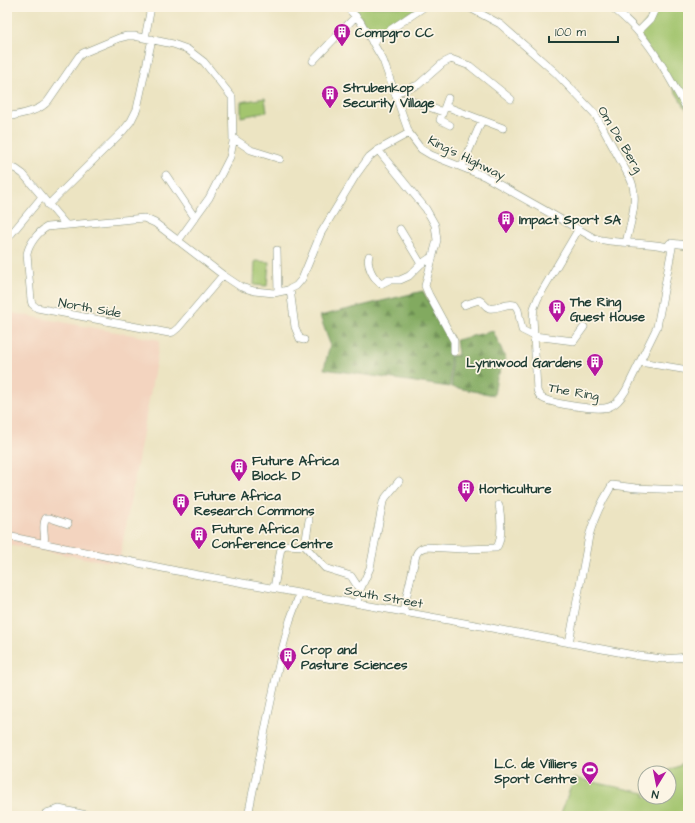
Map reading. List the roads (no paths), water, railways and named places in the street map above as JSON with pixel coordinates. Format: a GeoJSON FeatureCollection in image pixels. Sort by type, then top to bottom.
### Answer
{"type":"FeatureCollection","features":[{"type":"Feature","properties":{"kind":"street"},"geometry":{"type":"LineString","coordinates":[[48,205],[123,131],[132,119],[137,109],[148,39],[151,7]]}},
{"type":"Feature","properties":{"kind":"street","name":"King's Highway"},"geometry":{"type":"LineString","coordinates":[[347,7],[356,16],[385,64],[409,133],[416,144],[425,152],[484,176],[594,238],[626,243],[672,246],[688,245]]}},
{"type":"Feature","properties":{"kind":"street"},"geometry":{"type":"LineString","coordinates":[[372,42],[424,7]]}},
{"type":"Feature","properties":{"kind":"street","name":"Om De Berg"},"geometry":{"type":"LineString","coordinates":[[468,7],[500,24],[556,73],[594,114],[635,189],[633,209],[626,243]]}},
{"type":"Feature","properties":{"kind":"street"},"geometry":{"type":"LineString","coordinates":[[612,7],[638,32],[657,58],[688,111]]}},
{"type":"Feature","properties":{"kind":"street"},"geometry":{"type":"LineString","coordinates":[[638,32],[650,20],[656,7]]}},
{"type":"Feature","properties":{"kind":"street"},"geometry":{"type":"LineString","coordinates":[[313,61],[356,16]]}},
{"type":"Feature","properties":{"kind":"street"},"geometry":{"type":"LineString","coordinates":[[7,117],[44,106],[81,54],[119,38],[134,36],[173,44],[187,49],[206,64],[232,97],[233,138],[232,152],[209,198],[178,241]]}},
{"type":"Feature","properties":{"kind":"street"},"geometry":{"type":"LineString","coordinates":[[396,97],[418,85],[446,61],[451,59],[470,66],[511,98]]}},
{"type":"Feature","properties":{"kind":"street"},"geometry":{"type":"LineString","coordinates":[[396,97],[482,120],[503,128]]}},
{"type":"Feature","properties":{"kind":"street"},"geometry":{"type":"LineString","coordinates":[[448,98],[440,121],[450,125]]}},
{"type":"Feature","properties":{"kind":"street"},"geometry":{"type":"LineString","coordinates":[[462,167],[482,120]]}},
{"type":"Feature","properties":{"kind":"street"},"geometry":{"type":"LineString","coordinates":[[7,166],[21,172],[66,224],[144,218],[152,222],[237,284],[248,289],[264,292],[278,292],[290,289],[299,283],[304,275],[321,233],[356,175],[369,157],[378,150],[409,133]]}},
{"type":"Feature","properties":{"kind":"street"},"geometry":{"type":"LineString","coordinates":[[233,138],[251,150],[280,159]]}},
{"type":"Feature","properties":{"kind":"street"},"geometry":{"type":"LineString","coordinates":[[378,150],[418,198],[435,225],[437,237],[426,277],[426,288],[452,338],[454,343],[454,352]]}},
{"type":"Feature","properties":{"kind":"street"},"geometry":{"type":"LineString","coordinates":[[166,175],[195,218]]}},
{"type":"Feature","properties":{"kind":"street"},"geometry":{"type":"LineString","coordinates":[[7,239],[42,198]]}},
{"type":"Feature","properties":{"kind":"street","name":"North Side"},"geometry":{"type":"LineString","coordinates":[[66,224],[45,228],[38,235],[28,250],[27,260],[31,300],[34,306],[39,309],[171,333],[178,328],[223,275]]}},
{"type":"Feature","properties":{"kind":"street"},"geometry":{"type":"LineString","coordinates":[[400,229],[421,264]]}},
{"type":"Feature","properties":{"kind":"street","name":"The Ring"},"geometry":{"type":"LineString","coordinates":[[578,230],[536,303],[533,317],[537,390],[542,398],[591,408],[612,406],[626,390],[657,327],[672,246]]}},
{"type":"Feature","properties":{"kind":"street"},"geometry":{"type":"LineString","coordinates":[[667,271],[673,266],[675,253],[672,246]]}},
{"type":"Feature","properties":{"kind":"street"},"geometry":{"type":"LineString","coordinates":[[277,250],[278,292]]}},
{"type":"Feature","properties":{"kind":"street"},"geometry":{"type":"LineString","coordinates":[[369,256],[369,265],[373,275],[381,284],[389,280],[403,279],[433,256]]}},
{"type":"Feature","properties":{"kind":"street"},"geometry":{"type":"LineString","coordinates":[[290,289],[295,326],[300,340],[304,340]]}},
{"type":"Feature","properties":{"kind":"street"},"geometry":{"type":"LineString","coordinates":[[464,304],[479,300],[484,302],[486,306],[490,308],[509,304],[515,305],[518,310],[522,330],[534,336],[574,341],[584,327]]}},
{"type":"Feature","properties":{"kind":"street"},"geometry":{"type":"LineString","coordinates":[[640,362],[688,370]]}},
{"type":"Feature","properties":{"kind":"street"},"geometry":{"type":"LineString","coordinates":[[357,603],[360,590],[370,568],[383,502],[399,481]]}},
{"type":"Feature","properties":{"kind":"street"},"geometry":{"type":"LineString","coordinates":[[569,643],[589,536],[594,519],[604,497],[612,485],[636,488],[682,490]]}},
{"type":"Feature","properties":{"kind":"street"},"geometry":{"type":"LineString","coordinates":[[403,612],[416,555],[419,551],[426,547],[463,549],[496,548],[498,544],[501,522],[499,505]]}},
{"type":"Feature","properties":{"kind":"street"},"geometry":{"type":"LineString","coordinates":[[44,543],[46,537],[44,520],[53,515],[68,524]]}},
{"type":"Feature","properties":{"kind":"street"},"geometry":{"type":"LineString","coordinates":[[304,546],[309,520]]}},
{"type":"Feature","properties":{"kind":"street","name":"South Street"},"geometry":{"type":"LineString","coordinates":[[7,536],[177,571],[650,658],[673,659],[688,657]]}},
{"type":"Feature","properties":{"kind":"street"},"geometry":{"type":"LineString","coordinates":[[274,588],[282,547],[304,546],[310,550],[325,568],[351,576],[360,590]]}},
{"type":"Feature","properties":{"kind":"street"},"geometry":{"type":"LineString","coordinates":[[248,816],[282,650],[290,620],[300,593]]}},
{"type":"Feature","properties":{"kind":"street"},"geometry":{"type":"LineString","coordinates":[[46,813],[59,810],[91,816]]}},
{"type":"Feature","properties":{"kind":"place","name":"Compgro CC"},"geometry":{"type":"Point","coordinates":[342,47]}},
{"type":"Feature","properties":{"kind":"place","name":"Strubenkop Security Village"},"geometry":{"type":"Point","coordinates":[330,109]}},
{"type":"Feature","properties":{"kind":"place","name":"Impact Sport SA"},"geometry":{"type":"Point","coordinates":[506,234]}},
{"type":"Feature","properties":{"kind":"place","name":"The Ring Guest House"},"geometry":{"type":"Point","coordinates":[557,323]}},
{"type":"Feature","properties":{"kind":"place","name":"Lynnwood Gardens"},"geometry":{"type":"Point","coordinates":[595,377]}},
{"type":"Feature","properties":{"kind":"place","name":"Future Africa Block D"},"geometry":{"type":"Point","coordinates":[239,482]}},
{"type":"Feature","properties":{"kind":"place","name":"Horticulture"},"geometry":{"type":"Point","coordinates":[466,503]}},
{"type":"Feature","properties":{"kind":"place","name":"Future Africa Research Commons"},"geometry":{"type":"Point","coordinates":[181,517]}},
{"type":"Feature","properties":{"kind":"place","name":"Future Africa Conference Centre"},"geometry":{"type":"Point","coordinates":[199,550]}},
{"type":"Feature","properties":{"kind":"place","name":"Crop and Pasture Sciences"},"geometry":{"type":"Point","coordinates":[288,671]}},
{"type":"Feature","properties":{"kind":"place","name":"L.C. de Villiers Sport Centre"},"geometry":{"type":"Point","coordinates":[590,785]}}]}
